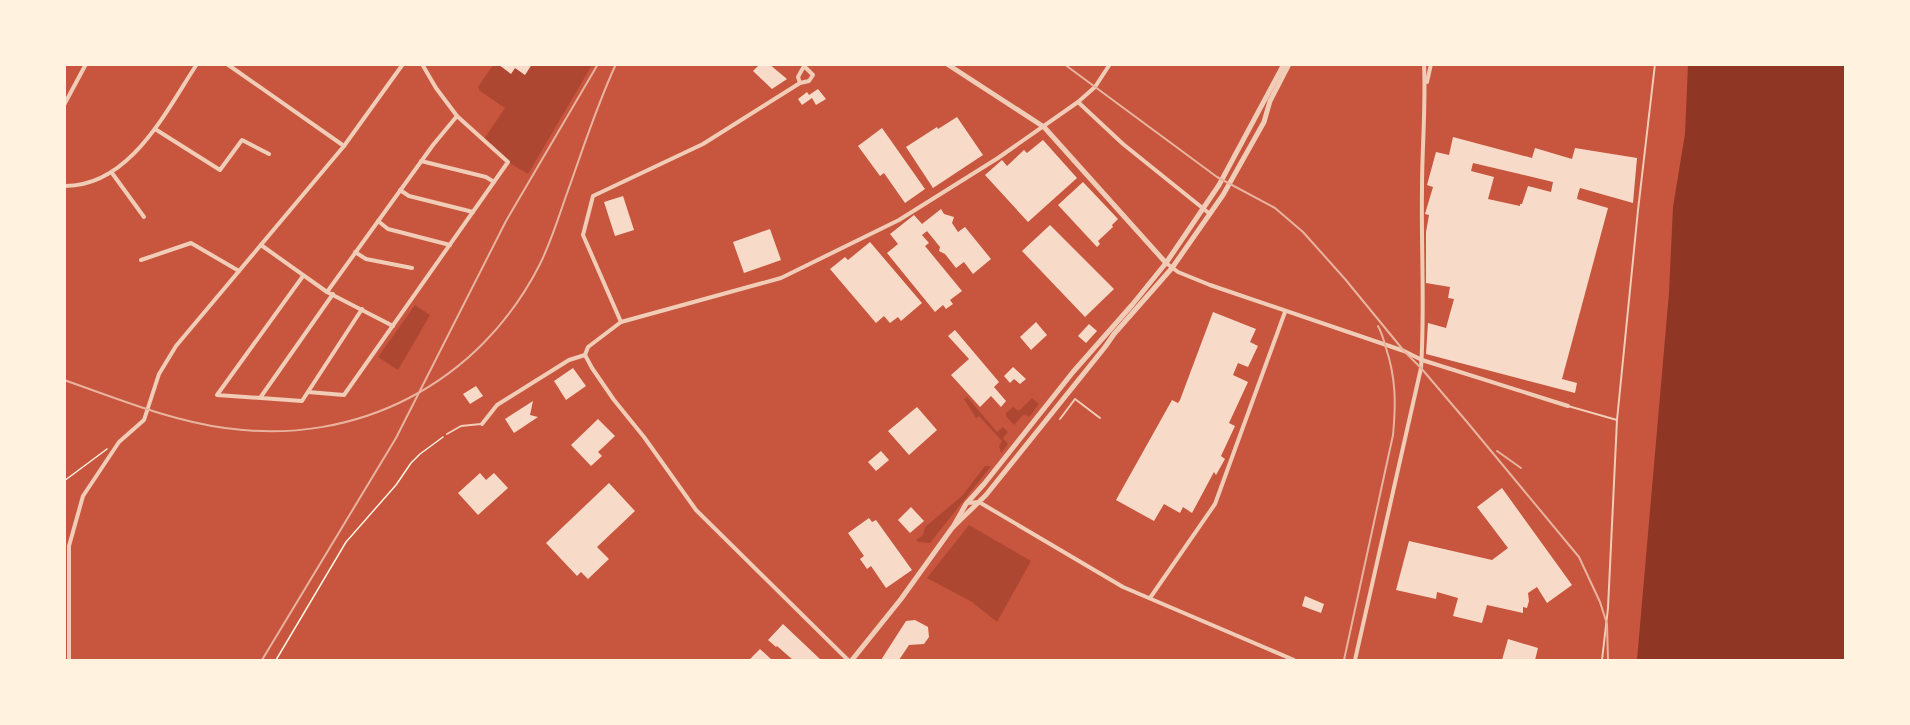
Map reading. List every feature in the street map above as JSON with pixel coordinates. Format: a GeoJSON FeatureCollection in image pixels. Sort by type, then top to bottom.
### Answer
{"type":"FeatureCollection","features":[{"type":"Feature","properties":{"kind":"street"},"geometry":{"type":"LineString","coordinates":[[64,105],[86,64]]}},
{"type":"Feature","properties":{"kind":"street"},"geometry":{"type":"LineString","coordinates":[[64,186],[90,181],[112,173],[135,153],[155,129],[198,64]]}},
{"type":"Feature","properties":{"kind":"street"},"geometry":{"type":"LineString","coordinates":[[227,64],[344,146]]}},
{"type":"Feature","properties":{"kind":"street"},"geometry":{"type":"LineString","coordinates":[[69,660],[67,545],[83,496],[119,442],[144,420],[159,374],[176,346],[344,146],[403,64]]}},
{"type":"Feature","properties":{"kind":"street"},"geometry":{"type":"LineString","coordinates":[[308,393],[344,395],[508,162],[458,116],[436,88],[422,64]]}},
{"type":"Feature","properties":{"kind":"street"},"geometry":{"type":"LineString","coordinates":[[947,64],[1044,127],[1172,268],[1209,285],[1385,345],[1422,360],[1568,406]]}},
{"type":"Feature","properties":{"kind":"street"},"geometry":{"type":"LineString","coordinates":[[1110,64],[1095,87],[1078,102],[941,195],[898,220],[781,278],[621,322],[588,347],[585,355],[592,368],[696,510],[850,660],[901,599],[952,528],[966,504],[1073,372],[1166,263],[1222,180],[1284,64]]}},
{"type":"Feature","properties":{"kind":"street"},"geometry":{"type":"LineString","coordinates":[[952,528],[979,502],[1114,334],[1172,268],[1234,177],[1262,125],[1270,101],[1291,64]]}},
{"type":"Feature","properties":{"kind":"street"},"geometry":{"type":"LineString","coordinates":[[1355,660],[1418,389],[1422,360],[1425,64]]}},
{"type":"Feature","properties":{"kind":"street"},"geometry":{"type":"LineString","coordinates":[[1426,89],[1431,64]]}},
{"type":"Feature","properties":{"kind":"street"},"geometry":{"type":"LineString","coordinates":[[621,322],[583,235],[593,196],[704,144],[800,83],[812,79],[813,75],[803,65],[798,77],[800,83]]}},
{"type":"Feature","properties":{"kind":"street"},"geometry":{"type":"LineString","coordinates":[[1078,102],[1123,144],[1210,214]]}},
{"type":"Feature","properties":{"kind":"street"},"geometry":{"type":"LineString","coordinates":[[327,291],[400,190],[458,116]]}},
{"type":"Feature","properties":{"kind":"street"},"geometry":{"type":"LineString","coordinates":[[155,129],[220,170],[242,140],[268,154]]}},
{"type":"Feature","properties":{"kind":"street"},"geometry":{"type":"LineString","coordinates":[[422,161],[486,177],[494,182]]}},
{"type":"Feature","properties":{"kind":"street"},"geometry":{"type":"LineString","coordinates":[[112,173],[144,217]]}},
{"type":"Feature","properties":{"kind":"street"},"geometry":{"type":"LineString","coordinates":[[400,190],[409,196],[473,212]]}},
{"type":"Feature","properties":{"kind":"street"},"geometry":{"type":"LineString","coordinates":[[378,221],[388,229],[450,245]]}},
{"type":"Feature","properties":{"kind":"street"},"geometry":{"type":"LineString","coordinates":[[141,260],[191,243],[239,271]]}},
{"type":"Feature","properties":{"kind":"street"},"geometry":{"type":"LineString","coordinates":[[261,245],[327,291],[393,326]]}},
{"type":"Feature","properties":{"kind":"street"},"geometry":{"type":"LineString","coordinates":[[355,252],[366,259],[412,268]]}},
{"type":"Feature","properties":{"kind":"street"},"geometry":{"type":"LineString","coordinates":[[303,276],[217,395],[302,401],[362,309]]}},
{"type":"Feature","properties":{"kind":"street"},"geometry":{"type":"LineString","coordinates":[[260,398],[333,294]]}},
{"type":"Feature","properties":{"kind":"street"},"geometry":{"type":"LineString","coordinates":[[1150,598],[1215,504],[1285,312]]}},
{"type":"Feature","properties":{"kind":"street"},"geometry":{"type":"LineString","coordinates":[[482,424],[497,405],[569,360],[585,355]]}},
{"type":"Feature","properties":{"kind":"street"},"geometry":{"type":"LineString","coordinates":[[979,502],[981,488]]}},
{"type":"Feature","properties":{"kind":"street"},"geometry":{"type":"LineString","coordinates":[[966,504],[979,502],[1123,586],[1294,660]]}},
{"type":"Feature","properties":{"kind":"lane"},"geometry":{"type":"LineString","coordinates":[[1602,660],[1607,616],[1617,420],[1655,64]]}},
{"type":"Feature","properties":{"kind":"lane"},"geometry":{"type":"LineString","coordinates":[[1060,419],[1075,399],[1100,418]]}},
{"type":"Feature","properties":{"kind":"lane"},"geometry":{"type":"LineString","coordinates":[[1568,406],[1617,420]]}},
{"type":"Feature","properties":{"kind":"lane"},"geometry":{"type":"LineString","coordinates":[[447,434],[461,426],[482,424]]}},
{"type":"Feature","properties":{"kind":"path"},"geometry":{"type":"LineString","coordinates":[[276,660],[346,542],[396,485],[411,463],[447,434]]}},
{"type":"Feature","properties":{"kind":"path"},"geometry":{"type":"LineString","coordinates":[[64,481],[109,448]]}},
{"type":"Feature","properties":{"kind":"shaded area"},"geometry":{"type":"Polygon","coordinates":[[[493,65],[498,65],[511,73],[515,68],[525,75],[532,65],[592,65],[528,174],[508,162],[484,139],[505,108],[480,91],[478,87],[493,65]]]}},
{"type":"Feature","properties":{"kind":"shaded area"},"geometry":{"type":"Polygon","coordinates":[[[1688,65],[1845,65],[1845,660],[1637,660],[1669,293],[1673,207],[1685,134],[1688,65]]]}},
{"type":"Feature","properties":{"kind":"shaded area"},"geometry":{"type":"Polygon","coordinates":[[[415,305],[430,315],[398,370],[378,357],[415,305]]]}},
{"type":"Feature","properties":{"kind":"shaded area"},"geometry":{"type":"Polygon","coordinates":[[[967,397],[997,432],[1003,427],[1008,432],[1003,438],[1008,444],[1001,453],[999,446],[1002,441],[979,416],[976,418],[964,399],[967,397]]]}},
{"type":"Feature","properties":{"kind":"shaded area"},"geometry":{"type":"Polygon","coordinates":[[[1032,398],[1039,404],[1029,417],[1024,414],[1014,425],[1006,413],[1013,407],[1019,411],[1032,398]]]}},
{"type":"Feature","properties":{"kind":"shaded area"},"geometry":{"type":"Polygon","coordinates":[[[985,466],[991,466],[930,543],[918,542],[916,540],[923,535],[925,527],[962,496],[985,466]]]}},
{"type":"Feature","properties":{"kind":"shaded area"},"geometry":{"type":"Polygon","coordinates":[[[969,525],[1031,561],[997,622],[972,602],[927,578],[969,525]]]}},
{"type":"Feature","properties":{"kind":"building"},"geometry":{"type":"Polygon","coordinates":[[[498,64],[532,64],[525,75],[515,68],[511,74],[498,64]]]}},
{"type":"Feature","properties":{"kind":"building"},"geometry":{"type":"Polygon","coordinates":[[[760,64],[769,64],[787,79],[772,89],[753,71],[760,64]]]}},
{"type":"Feature","properties":{"kind":"building"},"geometry":{"type":"Polygon","coordinates":[[[818,89],[826,99],[816,105],[812,98],[802,105],[798,99],[807,92],[809,95],[818,89]]]}},
{"type":"Feature","properties":{"kind":"building"},"geometry":{"type":"Polygon","coordinates":[[[957,117],[983,155],[933,188],[906,147],[957,117]]]}},
{"type":"Feature","properties":{"kind":"building"},"geometry":{"type":"Polygon","coordinates":[[[882,128],[925,189],[905,203],[884,173],[880,176],[858,146],[882,128]]]}},
{"type":"Feature","properties":{"kind":"building"},"geometry":{"type":"Polygon","coordinates":[[[1453,137],[1532,158],[1535,148],[1572,159],[1575,148],[1637,158],[1633,203],[1580,188],[1578,194],[1577,199],[1608,208],[1562,379],[1577,383],[1575,393],[1426,354],[1428,323],[1446,328],[1454,299],[1448,298],[1450,287],[1426,283],[1426,232],[1429,215],[1425,214],[1433,187],[1427,185],[1436,152],[1449,155],[1453,137]],[[1473,163],[1471,171],[1494,177],[1488,199],[1520,206],[1528,186],[1551,192],[1553,182],[1473,163]]]}},
{"type":"Feature","properties":{"kind":"building"},"geometry":{"type":"Polygon","coordinates":[[[1043,140],[1077,178],[1028,222],[985,175],[1002,160],[1007,166],[1024,150],[1027,153],[1043,140]]]}},
{"type":"Feature","properties":{"kind":"building"},"geometry":{"type":"Polygon","coordinates":[[[1083,182],[1118,219],[1098,241],[1100,244],[1097,247],[1058,205],[1083,182]]]}},
{"type":"Feature","properties":{"kind":"building"},"geometry":{"type":"Polygon","coordinates":[[[623,196],[634,230],[615,236],[604,202],[623,196]]]}},
{"type":"Feature","properties":{"kind":"building"},"geometry":{"type":"Polygon","coordinates":[[[941,209],[944,214],[954,217],[952,223],[958,232],[965,227],[991,259],[973,274],[964,262],[956,268],[945,254],[939,251],[940,247],[927,231],[922,235],[929,243],[925,246],[962,291],[950,300],[953,304],[946,309],[943,305],[935,312],[887,253],[898,244],[890,234],[914,215],[922,224],[941,209]]]}},
{"type":"Feature","properties":{"kind":"building"},"geometry":{"type":"Polygon","coordinates":[[[1050,225],[1114,289],[1085,317],[1022,251],[1050,225]]]}},
{"type":"Feature","properties":{"kind":"building"},"geometry":{"type":"Polygon","coordinates":[[[770,229],[781,260],[744,273],[733,242],[770,229]]]}},
{"type":"Feature","properties":{"kind":"building"},"geometry":{"type":"Polygon","coordinates":[[[870,242],[922,303],[901,321],[898,317],[890,323],[884,316],[876,323],[830,269],[845,257],[848,260],[870,242]]]}},
{"type":"Feature","properties":{"kind":"building"},"geometry":{"type":"Polygon","coordinates":[[[1213,312],[1256,329],[1250,342],[1258,346],[1248,367],[1238,363],[1233,375],[1248,382],[1229,423],[1235,426],[1221,456],[1225,459],[1216,475],[1214,472],[1192,513],[1183,507],[1180,513],[1164,504],[1154,521],[1116,500],[1172,400],[1178,403],[1180,400],[1213,312]]]}},
{"type":"Feature","properties":{"kind":"building"},"geometry":{"type":"Polygon","coordinates":[[[1036,322],[1047,335],[1031,350],[1020,337],[1036,322]]]}},
{"type":"Feature","properties":{"kind":"building"},"geometry":{"type":"Polygon","coordinates":[[[1089,324],[1097,331],[1086,343],[1078,336],[1089,324]]]}},
{"type":"Feature","properties":{"kind":"building"},"geometry":{"type":"Polygon","coordinates":[[[955,330],[999,382],[994,387],[1006,401],[1001,407],[991,396],[980,407],[951,375],[969,359],[948,336],[955,330]]]}},
{"type":"Feature","properties":{"kind":"building"},"geometry":{"type":"Polygon","coordinates":[[[1013,367],[1026,379],[1020,384],[1014,379],[1010,383],[1004,376],[1013,367]]]}},
{"type":"Feature","properties":{"kind":"building"},"geometry":{"type":"Polygon","coordinates":[[[573,368],[586,386],[566,400],[554,381],[573,368]]]}},
{"type":"Feature","properties":{"kind":"building"},"geometry":{"type":"Polygon","coordinates":[[[476,386],[483,396],[470,404],[463,394],[476,386]]]}},
{"type":"Feature","properties":{"kind":"building"},"geometry":{"type":"Polygon","coordinates":[[[533,401],[530,415],[538,417],[514,433],[505,419],[533,401]]]}},
{"type":"Feature","properties":{"kind":"building"},"geometry":{"type":"Polygon","coordinates":[[[917,407],[937,430],[909,455],[888,431],[917,407]]]}},
{"type":"Feature","properties":{"kind":"building"},"geometry":{"type":"Polygon","coordinates":[[[598,419],[615,436],[598,452],[602,456],[591,466],[571,445],[598,419]]]}},
{"type":"Feature","properties":{"kind":"building"},"geometry":{"type":"Polygon","coordinates":[[[881,451],[889,460],[876,471],[868,462],[881,451]]]}},
{"type":"Feature","properties":{"kind":"building"},"geometry":{"type":"Polygon","coordinates":[[[480,473],[486,480],[494,473],[508,488],[478,515],[458,493],[480,473]]]}},
{"type":"Feature","properties":{"kind":"building"},"geometry":{"type":"Polygon","coordinates":[[[609,483],[635,511],[597,547],[609,559],[588,579],[581,572],[577,576],[546,543],[609,483]]]}},
{"type":"Feature","properties":{"kind":"building"},"geometry":{"type":"Polygon","coordinates":[[[1502,488],[1572,585],[1547,603],[1537,587],[1528,593],[1529,601],[1527,608],[1523,607],[1523,613],[1487,605],[1482,623],[1453,616],[1458,598],[1437,592],[1436,599],[1396,590],[1409,541],[1492,560],[1508,548],[1477,507],[1502,488]]]}},
{"type":"Feature","properties":{"kind":"building"},"geometry":{"type":"Polygon","coordinates":[[[911,507],[924,521],[910,533],[898,520],[911,507]]]}},
{"type":"Feature","properties":{"kind":"building"},"geometry":{"type":"Polygon","coordinates":[[[869,518],[872,522],[876,520],[912,570],[886,588],[871,566],[867,569],[860,559],[864,556],[848,533],[869,518]]]}},
{"type":"Feature","properties":{"kind":"building"},"geometry":{"type":"Polygon","coordinates":[[[1305,596],[1324,604],[1321,613],[1302,606],[1305,596]]]}},
{"type":"Feature","properties":{"kind":"building"},"geometry":{"type":"Polygon","coordinates":[[[915,620],[928,627],[929,637],[924,644],[909,645],[899,660],[881,660],[906,621],[915,620]]]}},
{"type":"Feature","properties":{"kind":"building"},"geometry":{"type":"Polygon","coordinates":[[[783,624],[821,660],[793,660],[768,640],[783,624]]]}},
{"type":"Feature","properties":{"kind":"building"},"geometry":{"type":"Polygon","coordinates":[[[1508,639],[1538,648],[1535,660],[1502,660],[1508,639]]]}},
{"type":"Feature","properties":{"kind":"building"},"geometry":{"type":"Polygon","coordinates":[[[760,649],[772,660],[749,660],[760,649]]]}},
{"type":"Feature","properties":{"kind":"railway"},"geometry":{"type":"LineString","coordinates":[[262,660],[396,438],[506,221],[598,64]]}},
{"type":"Feature","properties":{"kind":"railway"},"geometry":{"type":"LineString","coordinates":[[64,380],[184,420],[225,428],[274,431],[321,427],[367,416],[410,398],[449,373],[484,342],[515,306],[548,247],[616,64]]}},
{"type":"Feature","properties":{"kind":"railway"},"geometry":{"type":"LineString","coordinates":[[1064,64],[1217,177],[1275,208],[1303,232],[1467,422],[1579,557],[1600,602],[1607,624],[1608,660]]}},
{"type":"Feature","properties":{"kind":"railway"},"geometry":{"type":"LineString","coordinates":[[1344,660],[1393,435],[1395,402],[1393,381],[1389,359],[1378,326]]}},
{"type":"Feature","properties":{"kind":"railway"},"geometry":{"type":"LineString","coordinates":[[1497,451],[1521,468]]}}]}
